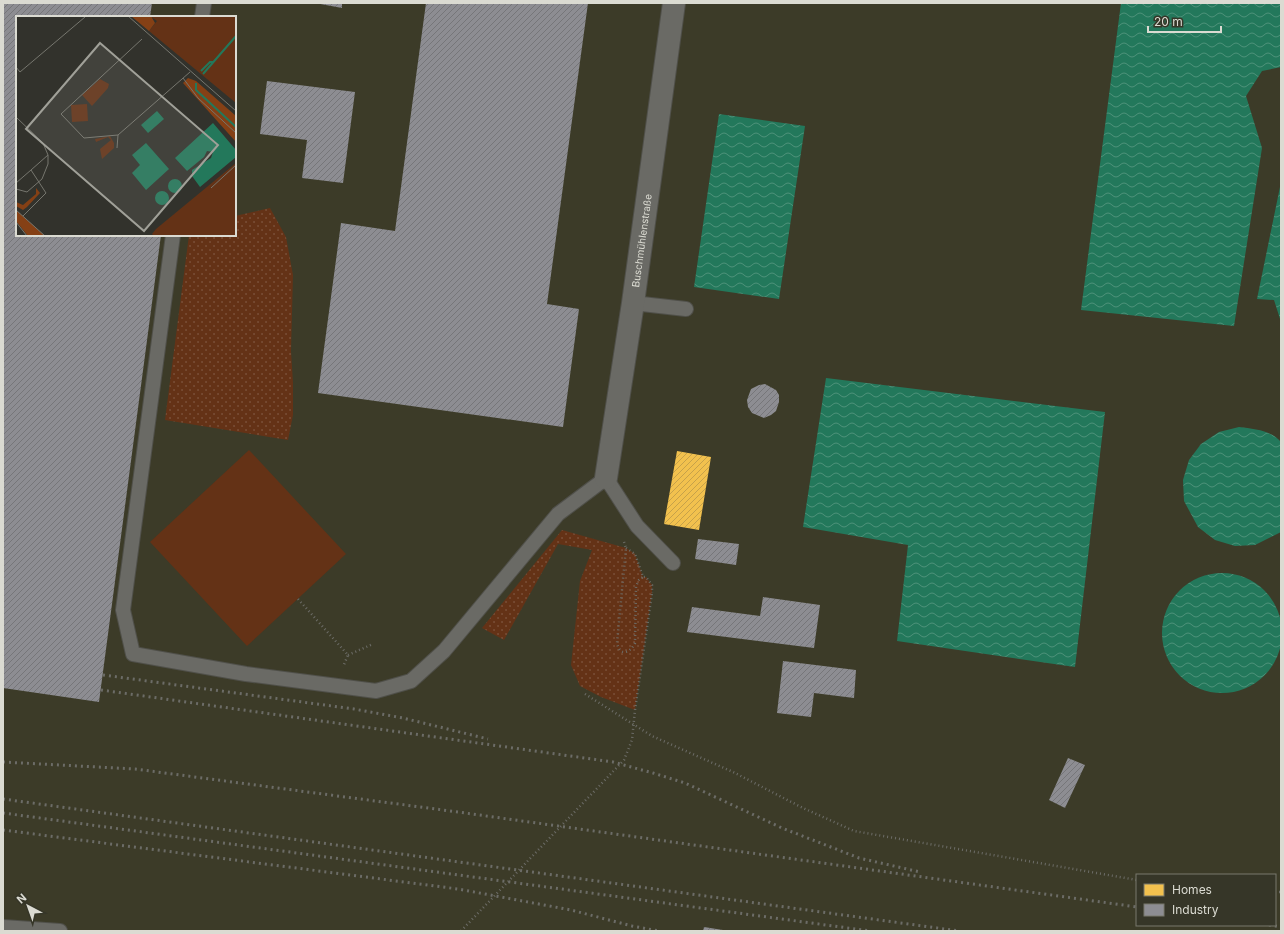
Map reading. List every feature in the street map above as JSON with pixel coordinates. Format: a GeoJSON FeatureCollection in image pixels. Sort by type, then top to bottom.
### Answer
{"type":"FeatureCollection","features":[{"type":"Feature","properties":{"kind":"street","name":"Buschmühlenstraße"},"geometry":{"type":"LineString","coordinates":[[606,478],[633,303],[674,3]]}},
{"type":"Feature","properties":{"kind":"lane"},"geometry":{"type":"LineString","coordinates":[[202,16],[204,3]]}},
{"type":"Feature","properties":{"kind":"lane"},"geometry":{"type":"LineString","coordinates":[[173,236],[122,610],[133,654],[246,674],[376,691],[411,681],[444,651],[558,514],[606,478],[637,526],[673,563]]}},
{"type":"Feature","properties":{"kind":"lane"},"geometry":{"type":"LineString","coordinates":[[633,303],[686,309]]}},
{"type":"Feature","properties":{"kind":"lane"},"geometry":{"type":"LineString","coordinates":[[3,927],[60,931]]}},
{"type":"Feature","properties":{"kind":"path"},"geometry":{"type":"LineString","coordinates":[[461,931],[624,760],[632,740],[652,593],[652,585],[646,577],[643,577],[635,554],[626,548],[617,643],[620,650],[624,652],[628,652],[632,649],[635,643],[636,586],[639,580],[643,577]]}},
{"type":"Feature","properties":{"kind":"path"},"geometry":{"type":"LineString","coordinates":[[298,599],[348,655]]}},
{"type":"Feature","properties":{"kind":"path"},"geometry":{"type":"LineString","coordinates":[[336,686],[348,655],[373,644]]}},
{"type":"Feature","properties":{"kind":"path"},"geometry":{"type":"LineString","coordinates":[[585,694],[652,736],[733,772],[803,808],[854,831],[1136,880]]}},
{"type":"Feature","properties":{"kind":"shaded area"},"geometry":{"type":"Polygon","coordinates":[[[3,3],[1281,3],[1281,931],[3,931],[3,3]]]}},
{"type":"Feature","properties":{"kind":"shaded area"},"geometry":{"type":"Polygon","coordinates":[[[270,208],[286,237],[293,275],[291,351],[293,415],[288,440],[165,420],[189,236],[236,236],[236,216],[270,208]]]}},
{"type":"Feature","properties":{"kind":"shaded area"},"geometry":{"type":"Polygon","coordinates":[[[249,450],[346,554],[247,646],[150,542],[249,450]]]}},
{"type":"Feature","properties":{"kind":"shaded area"},"geometry":{"type":"Polygon","coordinates":[[[562,530],[626,548],[635,554],[643,577],[646,577],[652,585],[635,710],[601,697],[580,686],[571,665],[580,581],[592,550],[558,544],[504,640],[482,628],[562,530]]]}},
{"type":"Feature","properties":{"kind":"water"},"geometry":{"type":"Polygon","coordinates":[[[1121,3],[1281,3],[1281,67],[1262,71],[1246,96],[1262,148],[1234,326],[1081,310],[1121,3]]]}},
{"type":"Feature","properties":{"kind":"water"},"geometry":{"type":"Polygon","coordinates":[[[719,114],[805,126],[779,299],[694,287],[719,114]]]}},
{"type":"Feature","properties":{"kind":"water"},"geometry":{"type":"Polygon","coordinates":[[[1281,182],[1281,322],[1274,300],[1257,299],[1281,182]]]}},
{"type":"Feature","properties":{"kind":"water"},"geometry":{"type":"Polygon","coordinates":[[[826,378],[1105,412],[1075,667],[897,641],[908,545],[803,527],[826,378]]]}},
{"type":"Feature","properties":{"kind":"water"},"geometry":{"type":"Polygon","coordinates":[[[1239,427],[1256,429],[1272,435],[1281,442],[1281,532],[1255,545],[1235,546],[1215,540],[1198,527],[1184,501],[1183,480],[1189,460],[1201,444],[1219,432],[1239,427]]]}},
{"type":"Feature","properties":{"kind":"water"},"geometry":{"type":"Polygon","coordinates":[[[1222,573],[1245,577],[1264,591],[1278,610],[1282,633],[1278,656],[1264,675],[1245,689],[1222,693],[1199,689],[1180,675],[1166,656],[1162,633],[1166,610],[1180,591],[1199,577],[1222,573]]]}},
{"type":"Feature","properties":{"kind":"building: Homes"},"geometry":{"type":"Polygon","coordinates":[[[677,451],[711,457],[699,530],[664,524],[677,451]]]}},
{"type":"Feature","properties":{"kind":"building: Industry"},"geometry":{"type":"Polygon","coordinates":[[[3,3],[152,3],[150,16],[16,16],[16,236],[161,236],[99,702],[3,688],[3,3]]]}},
{"type":"Feature","properties":{"kind":"building: Industry"},"geometry":{"type":"Polygon","coordinates":[[[315,3],[342,3],[342,8],[315,3]]]}},
{"type":"Feature","properties":{"kind":"building: Industry"},"geometry":{"type":"Polygon","coordinates":[[[426,3],[588,3],[547,304],[579,309],[563,427],[318,393],[341,223],[395,231],[426,3]]]}},
{"type":"Feature","properties":{"kind":"building: Industry"},"geometry":{"type":"Polygon","coordinates":[[[267,81],[355,92],[343,183],[302,178],[307,140],[260,134],[267,81]]]}},
{"type":"Feature","properties":{"kind":"building: Industry"},"geometry":{"type":"Polygon","coordinates":[[[765,384],[776,390],[779,395],[779,402],[776,411],[764,418],[752,413],[748,407],[747,400],[751,389],[765,384]]]}},
{"type":"Feature","properties":{"kind":"building: Industry"},"geometry":{"type":"Polygon","coordinates":[[[698,539],[739,544],[736,565],[695,559],[698,539]]]}},
{"type":"Feature","properties":{"kind":"building: Industry"},"geometry":{"type":"Polygon","coordinates":[[[763,597],[820,605],[814,648],[687,632],[692,607],[760,616],[763,597]]]}},
{"type":"Feature","properties":{"kind":"building: Industry"},"geometry":{"type":"Polygon","coordinates":[[[783,661],[856,670],[854,698],[814,693],[811,717],[777,713],[783,661]]]}},
{"type":"Feature","properties":{"kind":"building: Industry"},"geometry":{"type":"Polygon","coordinates":[[[1068,758],[1085,765],[1065,808],[1049,800],[1068,758]]]}},
{"type":"Feature","properties":{"kind":"building: Industry"},"geometry":{"type":"Polygon","coordinates":[[[704,927],[723,930],[723,931],[703,931],[704,927]]]}},
{"type":"Feature","properties":{"kind":"railway"},"geometry":{"type":"LineString","coordinates":[[103,675],[354,709],[403,718],[488,739]]}},
{"type":"Feature","properties":{"kind":"railway"},"geometry":{"type":"LineString","coordinates":[[101,690],[613,762],[685,783],[782,828],[859,858],[920,872]]}},
{"type":"Feature","properties":{"kind":"railway"},"geometry":{"type":"LineString","coordinates":[[3,762],[135,769],[458,812],[1136,907]]}},
{"type":"Feature","properties":{"kind":"railway"},"geometry":{"type":"LineString","coordinates":[[3,799],[959,931]]}},
{"type":"Feature","properties":{"kind":"railway"},"geometry":{"type":"LineString","coordinates":[[3,813],[870,931]]}},
{"type":"Feature","properties":{"kind":"railway"},"geometry":{"type":"LineString","coordinates":[[3,830],[458,889],[571,910],[632,926],[659,931]]}},
{"type":"Feature","properties":{"kind":"railway"},"geometry":{"type":"LineString","coordinates":[[1275,926],[1281,927]]}}]}
